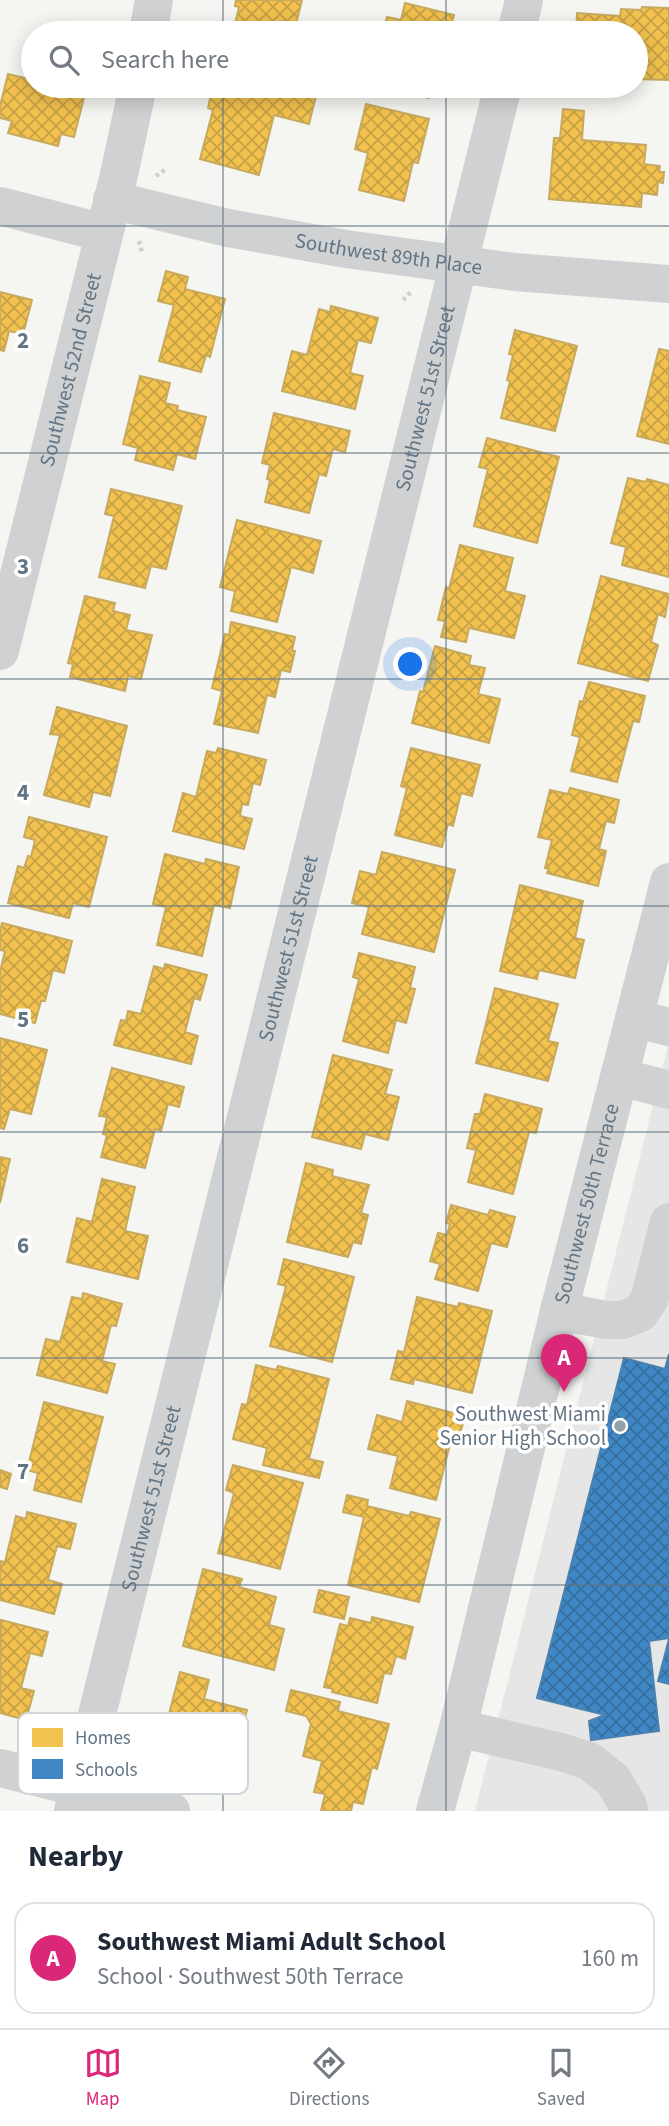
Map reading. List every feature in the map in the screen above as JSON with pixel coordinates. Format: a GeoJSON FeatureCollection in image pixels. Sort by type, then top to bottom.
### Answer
{"type":"FeatureCollection","features":[{"type":"Feature","properties":{"kind":"street"},"geometry":{"type":"LineString","coordinates":[[150,21],[154,0]]}},
{"type":"Feature","properties":{"kind":"street"},"geometry":{"type":"LineString","coordinates":[[519,21],[524,0]]}},
{"type":"Feature","properties":{"kind":"street","name":"Southwest 52nd Street"},"geometry":{"type":"LineString","coordinates":[[0,651],[10,569],[108,216],[135,98]]}},
{"type":"Feature","properties":{"kind":"street","name":"Southwest 51st Street"},"geometry":{"type":"LineString","coordinates":[[98,1713],[500,98]]}},
{"type":"Feature","properties":{"kind":"street","name":"Southwest 89th Place"},"geometry":{"type":"LineString","coordinates":[[0,206],[228,228],[345,249],[460,265],[581,279],[669,284]]}},
{"type":"Feature","properties":{"kind":"street","name":"Southwest 50th Terrace"},"geometry":{"type":"LineString","coordinates":[[435,1811],[620,1077],[652,1023],[669,882]]}},
{"type":"Feature","properties":{"kind":"street"},"geometry":{"type":"LineString","coordinates":[[620,1077],[669,1090]]}},
{"type":"Feature","properties":{"kind":"street"},"geometry":{"type":"LineString","coordinates":[[559,1311],[606,1320],[623,1320],[640,1313],[649,1300],[669,1222]]}},
{"type":"Feature","properties":{"kind":"street"},"geometry":{"type":"LineString","coordinates":[[458,1728],[589,1761],[613,1780],[629,1811]]}},
{"type":"Feature","properties":{"kind":"street"},"geometry":{"type":"LineString","coordinates":[[0,1768],[18,1775]]}},
{"type":"Feature","properties":{"kind":"street"},"geometry":{"type":"LineString","coordinates":[[76,1799],[171,1811]]}},
{"type":"Feature","properties":{"kind":"shaded area","name":"Southwest Miami Senior High School"},"geometry":{"type":"Polygon","coordinates":[[[669,1042],[669,1811],[475,1811],[669,1042]]]}},
{"type":"Feature","properties":{"kind":"building: Homes"},"geometry":{"type":"Polygon","coordinates":[[[236,0],[302,0],[297,21],[236,21],[239,7],[235,6],[236,0]]]}},
{"type":"Feature","properties":{"kind":"building: Homes"},"geometry":{"type":"Polygon","coordinates":[[[405,3],[454,15],[452,21],[386,21],[387,17],[401,20],[405,3]]]}},
{"type":"Feature","properties":{"kind":"building: Homes"},"geometry":{"type":"Polygon","coordinates":[[[642,7],[669,8],[669,80],[648,79],[648,21],[577,21],[577,13],[620,16],[621,9],[641,10],[642,7]]]}},
{"type":"Feature","properties":{"kind":"building: Homes"},"geometry":{"type":"Polygon","coordinates":[[[8,74],[21,77],[21,98],[84,98],[74,137],[61,134],[58,146],[8,133],[12,121],[0,118],[0,106],[8,74]]]}},
{"type":"Feature","properties":{"kind":"building: Homes"},"geometry":{"type":"Polygon","coordinates":[[[210,98],[316,98],[309,124],[274,115],[259,175],[200,159],[213,110],[208,108],[210,98]]]}},
{"type":"Feature","properties":{"kind":"building: Homes"},"geometry":{"type":"Polygon","coordinates":[[[366,104],[429,119],[418,163],[413,162],[404,201],[359,190],[368,153],[355,149],[366,104]]]}},
{"type":"Feature","properties":{"kind":"building: Homes"},"geometry":{"type":"Polygon","coordinates":[[[563,109],[584,111],[582,140],[646,145],[644,164],[660,166],[659,172],[664,172],[663,183],[658,182],[657,195],[642,193],[641,207],[549,199],[554,138],[560,138],[563,109]]]}},
{"type":"Feature","properties":{"kind":"building: Homes"},"geometry":{"type":"Polygon","coordinates":[[[166,271],[188,277],[185,289],[225,299],[210,357],[206,355],[201,372],[159,361],[174,305],[158,301],[166,271]]]}},
{"type":"Feature","properties":{"kind":"building: Homes"},"geometry":{"type":"Polygon","coordinates":[[[0,292],[32,300],[23,334],[9,331],[4,351],[0,350],[0,292]]]}},
{"type":"Feature","properties":{"kind":"building: Homes"},"geometry":{"type":"Polygon","coordinates":[[[331,306],[378,318],[371,343],[358,340],[350,373],[363,376],[355,409],[282,391],[292,351],[307,355],[319,309],[330,312],[331,306]]]}},
{"type":"Feature","properties":{"kind":"building: Homes"},"geometry":{"type":"Polygon","coordinates":[[[515,330],[577,346],[555,431],[501,418],[510,381],[507,380],[513,355],[509,354],[515,330]]]}},
{"type":"Feature","properties":{"kind":"building: Homes"},"geometry":{"type":"Polygon","coordinates":[[[659,349],[669,351],[669,444],[637,436],[659,349]]]}},
{"type":"Feature","properties":{"kind":"building: Homes"},"geometry":{"type":"Polygon","coordinates":[[[140,376],[170,383],[165,403],[178,406],[177,410],[206,417],[195,459],[177,454],[173,470],[135,460],[138,448],[123,444],[140,376]]]}},
{"type":"Feature","properties":{"kind":"building: Homes"},"geometry":{"type":"Polygon","coordinates":[[[274,413],[350,431],[345,452],[333,449],[326,476],[319,474],[309,513],[265,502],[270,465],[262,463],[274,413]]]}},
{"type":"Feature","properties":{"kind":"building: Homes"},"geometry":{"type":"Polygon","coordinates":[[[487,438],[559,457],[537,543],[474,526],[488,469],[479,467],[487,438]]]}},
{"type":"Feature","properties":{"kind":"building: Homes"},"geometry":{"type":"Polygon","coordinates":[[[628,478],[646,482],[647,479],[669,485],[669,577],[622,565],[626,547],[611,543],[628,478]]]}},
{"type":"Feature","properties":{"kind":"building: Homes"},"geometry":{"type":"Polygon","coordinates":[[[111,489],[182,506],[166,569],[151,566],[145,588],[99,577],[114,516],[105,514],[111,489]]]}},
{"type":"Feature","properties":{"kind":"building: Homes"},"geometry":{"type":"Polygon","coordinates":[[[237,520],[321,541],[313,573],[291,567],[277,622],[231,611],[235,591],[220,587],[237,520]]]}},
{"type":"Feature","properties":{"kind":"building: Homes"},"geometry":{"type":"Polygon","coordinates":[[[460,545],[513,558],[505,591],[525,596],[514,638],[469,628],[466,642],[441,637],[445,621],[438,620],[460,545]]]}},
{"type":"Feature","properties":{"kind":"building: Homes"},"geometry":{"type":"Polygon","coordinates":[[[601,576],[669,594],[665,617],[658,614],[651,642],[658,645],[648,681],[578,663],[601,576]]]}},
{"type":"Feature","properties":{"kind":"building: Homes"},"geometry":{"type":"Polygon","coordinates":[[[85,596],[115,603],[113,611],[130,615],[126,630],[152,635],[141,679],[128,676],[125,691],[70,677],[73,664],[68,663],[85,596]]]}},
{"type":"Feature","properties":{"kind":"building: Homes"},"geometry":{"type":"Polygon","coordinates":[[[231,622],[295,637],[290,672],[281,670],[275,697],[267,695],[258,733],[214,724],[222,691],[212,688],[225,634],[229,635],[231,622]]]}},
{"type":"Feature","properties":{"kind":"building: Homes"},"geometry":{"type":"Polygon","coordinates":[[[435,646],[471,656],[469,665],[485,668],[478,694],[500,699],[489,743],[412,723],[435,646]]]}},
{"type":"Feature","properties":{"kind":"building: Homes"},"geometry":{"type":"Polygon","coordinates":[[[589,682],[645,696],[639,722],[633,721],[617,782],[571,771],[580,737],[572,735],[580,701],[583,702],[589,682]]]}},
{"type":"Feature","properties":{"kind":"building: Homes"},"geometry":{"type":"Polygon","coordinates":[[[57,707],[127,726],[110,796],[93,792],[89,807],[44,795],[60,735],[50,734],[57,707]]]}},
{"type":"Feature","properties":{"kind":"building: Homes"},"geometry":{"type":"Polygon","coordinates":[[[218,748],[266,760],[260,785],[253,783],[248,805],[242,804],[240,816],[252,819],[244,849],[173,831],[183,793],[196,797],[207,751],[216,753],[218,748]]]}},
{"type":"Feature","properties":{"kind":"building: Homes"},"geometry":{"type":"Polygon","coordinates":[[[411,748],[480,765],[472,796],[461,793],[453,826],[448,824],[442,847],[395,835],[407,788],[401,786],[411,748]]]}},
{"type":"Feature","properties":{"kind":"building: Homes"},"geometry":{"type":"Polygon","coordinates":[[[570,788],[619,800],[614,823],[606,821],[599,849],[606,851],[598,886],[547,873],[549,869],[545,868],[552,840],[538,837],[550,790],[568,794],[570,788]]]}},
{"type":"Feature","properties":{"kind":"building: Homes"},"geometry":{"type":"Polygon","coordinates":[[[29,817],[107,837],[89,907],[73,903],[69,918],[8,903],[18,866],[24,868],[28,856],[31,857],[35,840],[24,837],[29,817]]]}},
{"type":"Feature","properties":{"kind":"building: Homes"},"geometry":{"type":"Polygon","coordinates":[[[382,852],[455,870],[434,952],[362,934],[369,907],[352,903],[360,871],[376,875],[382,852]]]}},
{"type":"Feature","properties":{"kind":"building: Homes"},"geometry":{"type":"Polygon","coordinates":[[[165,854],[205,864],[206,859],[239,867],[230,908],[214,905],[202,956],[157,945],[166,907],[153,904],[165,854]]]}},
{"type":"Feature","properties":{"kind":"building: Homes"},"geometry":{"type":"Polygon","coordinates":[[[520,885],[583,901],[575,938],[584,940],[575,978],[539,970],[537,979],[500,971],[520,885]]]}},
{"type":"Feature","properties":{"kind":"building: Homes"},"geometry":{"type":"Polygon","coordinates":[[[2,923],[72,941],[64,973],[53,970],[45,1001],[41,1001],[35,1023],[0,1014],[0,972],[5,951],[0,950],[2,923]]]}},
{"type":"Feature","properties":{"kind":"building: Homes"},"geometry":{"type":"Polygon","coordinates":[[[359,953],[415,967],[410,988],[415,989],[406,1023],[396,1020],[388,1053],[343,1041],[359,979],[353,977],[359,953]]]}},
{"type":"Feature","properties":{"kind":"building: Homes"},"geometry":{"type":"Polygon","coordinates":[[[165,964],[207,975],[200,1000],[194,998],[185,1032],[198,1036],[191,1064],[114,1045],[121,1020],[126,1021],[128,1011],[141,1014],[154,966],[164,969],[165,964]]]}},
{"type":"Feature","properties":{"kind":"building: Homes"},"geometry":{"type":"Polygon","coordinates":[[[495,988],[558,1004],[548,1041],[558,1043],[548,1081],[476,1063],[495,988]]]}},
{"type":"Feature","properties":{"kind":"building: Homes"},"geometry":{"type":"Polygon","coordinates":[[[0,1038],[47,1050],[31,1114],[10,1109],[4,1129],[0,1128],[0,1038]]]}},
{"type":"Feature","properties":{"kind":"building: Homes"},"geometry":{"type":"Polygon","coordinates":[[[333,1055],[392,1070],[385,1094],[399,1097],[388,1140],[365,1134],[361,1149],[312,1137],[333,1055]]]}},
{"type":"Feature","properties":{"kind":"building: Homes"},"geometry":{"type":"Polygon","coordinates":[[[112,1068],[184,1087],[179,1107],[168,1104],[161,1131],[155,1129],[145,1168],[101,1157],[107,1135],[103,1134],[107,1117],[99,1116],[112,1068]]]}},
{"type":"Feature","properties":{"kind":"building: Homes"},"geometry":{"type":"Polygon","coordinates":[[[485,1094],[542,1109],[536,1133],[529,1132],[513,1194],[468,1182],[476,1150],[467,1148],[475,1114],[480,1114],[485,1094]]]}},
{"type":"Feature","properties":{"kind":"building: Homes"},"geometry":{"type":"Polygon","coordinates":[[[0,1157],[10,1159],[0,1203],[0,1157]]]}},
{"type":"Feature","properties":{"kind":"building: Homes"},"geometry":{"type":"Polygon","coordinates":[[[306,1163],[333,1170],[332,1176],[369,1185],[361,1213],[368,1215],[361,1244],[353,1242],[348,1257],[287,1242],[306,1163]]]}},
{"type":"Feature","properties":{"kind":"building: Homes"},"geometry":{"type":"Polygon","coordinates":[[[102,1179],[135,1187],[125,1231],[148,1236],[138,1279],[67,1262],[77,1218],[92,1222],[102,1179]]]}},
{"type":"Feature","properties":{"kind":"building: Homes"},"geometry":{"type":"Polygon","coordinates":[[[451,1205],[488,1215],[490,1210],[515,1217],[507,1247],[491,1243],[478,1291],[435,1279],[440,1264],[430,1261],[438,1233],[447,1235],[450,1224],[446,1223],[451,1205]]]}},
{"type":"Feature","properties":{"kind":"building: Homes"},"geometry":{"type":"Polygon","coordinates":[[[284,1259],[354,1277],[332,1362],[270,1346],[286,1286],[278,1284],[284,1259]]]}},
{"type":"Feature","properties":{"kind":"building: Homes"},"geometry":{"type":"Polygon","coordinates":[[[83,1293],[122,1304],[116,1326],[111,1325],[102,1361],[115,1364],[107,1393],[37,1375],[46,1339],[60,1342],[72,1297],[82,1299],[83,1293]]]}},
{"type":"Feature","properties":{"kind":"building: Homes"},"geometry":{"type":"Polygon","coordinates":[[[417,1297],[458,1307],[459,1303],[492,1311],[472,1393],[414,1379],[413,1384],[391,1379],[398,1351],[404,1352],[417,1297]]]}},
{"type":"Feature","properties":{"kind":"building: Homes"},"geometry":{"type":"Polygon","coordinates":[[[256,1365],[276,1370],[278,1366],[329,1379],[309,1459],[323,1462],[319,1478],[263,1465],[267,1448],[233,1439],[242,1404],[247,1405],[256,1365]]]}},
{"type":"Feature","properties":{"kind":"building: Homes"},"geometry":{"type":"Polygon","coordinates":[[[407,1401],[465,1416],[458,1441],[451,1440],[436,1500],[390,1488],[398,1456],[368,1449],[377,1415],[402,1422],[407,1401]]]}},
{"type":"Feature","properties":{"kind":"building: Homes"},"geometry":{"type":"Polygon","coordinates":[[[44,1402],[103,1417],[81,1502],[34,1490],[38,1473],[27,1470],[44,1402]]]}},
{"type":"Feature","properties":{"kind":"building: Homes"},"geometry":{"type":"Polygon","coordinates":[[[233,1465],[303,1483],[280,1569],[218,1553],[234,1493],[226,1490],[233,1465]]]}},
{"type":"Feature","properties":{"kind":"building: Homes"},"geometry":{"type":"Polygon","coordinates":[[[0,1470],[11,1474],[7,1489],[0,1487],[0,1470]]]}},
{"type":"Feature","properties":{"kind":"building: Homes"},"geometry":{"type":"Polygon","coordinates":[[[347,1495],[368,1500],[367,1506],[409,1516],[411,1512],[440,1519],[419,1602],[348,1585],[364,1517],[343,1512],[347,1495]]]}},
{"type":"Feature","properties":{"kind":"building: Homes"},"geometry":{"type":"Polygon","coordinates":[[[27,1512],[76,1524],[70,1549],[57,1546],[48,1580],[62,1584],[54,1614],[0,1600],[0,1561],[5,1562],[16,1516],[26,1519],[27,1512]]]}},
{"type":"Feature","properties":{"kind":"building: Homes"},"geometry":{"type":"Polygon","coordinates":[[[203,1569],[242,1579],[239,1587],[276,1597],[269,1625],[284,1629],[274,1670],[183,1646],[203,1569]]]}},
{"type":"Feature","properties":{"kind":"building: Homes"},"geometry":{"type":"Polygon","coordinates":[[[319,1590],[349,1597],[344,1619],[314,1612],[319,1590]]]}},
{"type":"Feature","properties":{"kind":"building: Homes"},"geometry":{"type":"Polygon","coordinates":[[[372,1617],[413,1627],[405,1659],[396,1656],[391,1674],[384,1673],[377,1703],[332,1692],[333,1689],[324,1687],[340,1624],[348,1626],[350,1618],[371,1623],[372,1617]]]}},
{"type":"Feature","properties":{"kind":"building: Homes"},"geometry":{"type":"Polygon","coordinates":[[[1,1620],[48,1632],[42,1656],[30,1653],[21,1688],[34,1691],[28,1713],[18,1713],[18,1718],[0,1713],[1,1620]]]}},
{"type":"Feature","properties":{"kind":"building: Homes"},"geometry":{"type":"Polygon","coordinates":[[[180,1672],[209,1680],[204,1699],[247,1710],[246,1713],[169,1713],[180,1672]]]}},
{"type":"Feature","properties":{"kind":"building: Homes"},"geometry":{"type":"Polygon","coordinates":[[[291,1690],[340,1702],[338,1711],[389,1724],[377,1769],[372,1767],[363,1804],[353,1802],[351,1811],[321,1811],[325,1794],[314,1792],[322,1761],[303,1756],[311,1724],[306,1716],[286,1711],[291,1690]]]}},
{"type":"Feature","properties":{"kind":"building: Schools"},"geometry":{"type":"Polygon","coordinates":[[[669,1354],[669,1638],[649,1641],[659,1731],[591,1740],[589,1721],[605,1715],[537,1698],[624,1358],[665,1369],[669,1354]]]}},
{"type":"Feature","properties":{"kind":"building: Schools"},"geometry":{"type":"Polygon","coordinates":[[[669,1639],[669,1684],[658,1681],[669,1639]]]}},
{"type":"Feature","properties":{"kind":"place","name":"Southwest Miami Adult School"},"geometry":{"type":"Point","coordinates":[564,1392]}},
{"type":"Feature","properties":{"kind":"place","name":"Southwest Miami Senior High School"},"geometry":{"type":"Point","coordinates":[620,1426]}}]}
